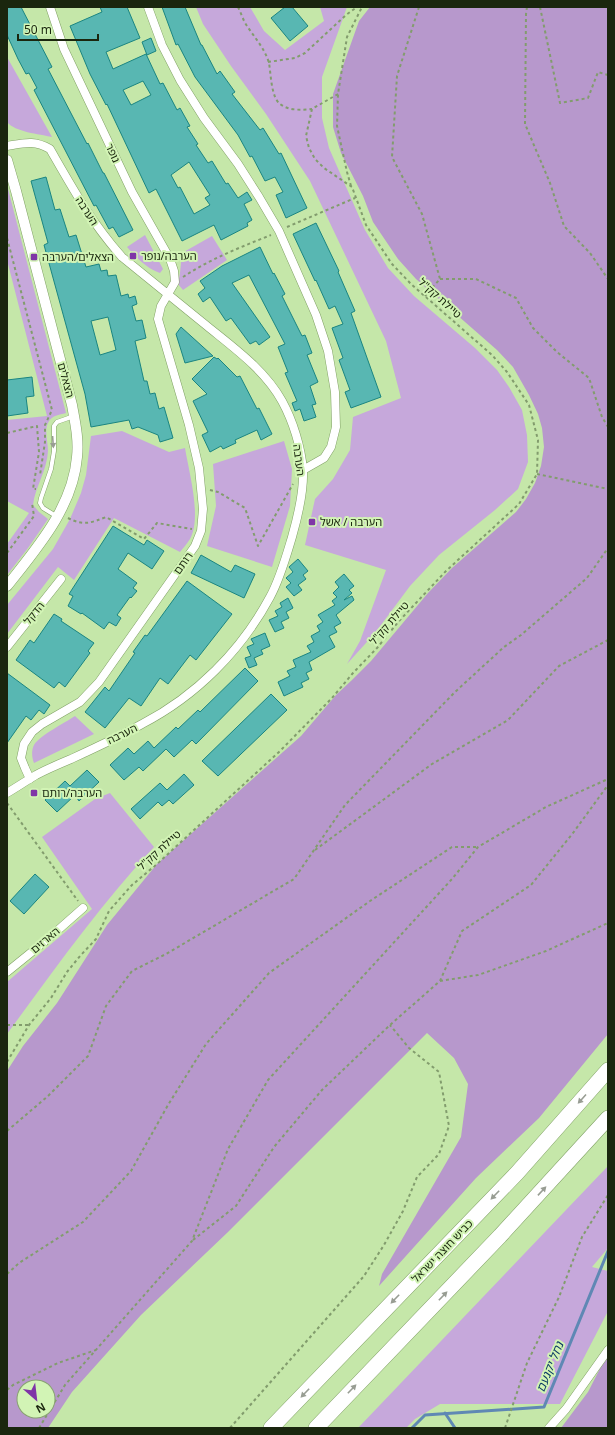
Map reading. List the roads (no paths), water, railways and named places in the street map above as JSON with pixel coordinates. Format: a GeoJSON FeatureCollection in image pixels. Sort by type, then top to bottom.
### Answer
{"type":"FeatureCollection","features":[{"type":"Feature","properties":{"kind":"highway","name":"כביש חוצה ישראל"},"geometry":{"type":"LineString","coordinates":[[271,1428],[517,1173],[608,1070]]}},
{"type":"Feature","properties":{"kind":"highway"},"geometry":{"type":"LineString","coordinates":[[316,1428],[500,1236],[608,1118]]}},
{"type":"Feature","properties":{"kind":"street","name":"נופר"},"geometry":{"type":"LineString","coordinates":[[50,7],[64,49],[132,192],[170,259],[174,271],[175,282],[168,295]]}},
{"type":"Feature","properties":{"kind":"street"},"geometry":{"type":"LineString","coordinates":[[148,7],[162,45],[180,80],[204,118],[238,164],[279,231],[316,315],[328,351],[335,392],[336,427],[331,447],[324,458],[303,469]]}},
{"type":"Feature","properties":{"kind":"street","name":"הערבה"},"geometry":{"type":"LineString","coordinates":[[7,146],[29,142],[41,144],[50,149],[86,211],[104,237],[122,257],[244,357],[265,378],[282,400],[293,424],[303,469],[301,498],[294,529],[284,561],[270,596],[244,638],[221,665],[196,689],[170,708],[143,724],[30,779],[7,793]]}},
{"type":"Feature","properties":{"kind":"street","name":"הצאלים"},"geometry":{"type":"LineString","coordinates":[[7,160],[77,432],[77,456],[74,477],[64,504],[34,552],[7,586]]}},
{"type":"Feature","properties":{"kind":"street","name":"רותם"},"geometry":{"type":"LineString","coordinates":[[30,779],[21,758],[24,744],[32,732],[42,724],[80,702],[99,682],[196,546],[201,531],[203,509],[199,468],[189,425],[158,319],[161,306],[168,295]]}},
{"type":"Feature","properties":{"kind":"street","name":"הדקל"},"geometry":{"type":"LineString","coordinates":[[7,647],[61,579]]}},
{"type":"Feature","properties":{"kind":"street","name":"הארזים"},"geometry":{"type":"LineString","coordinates":[[7,972],[83,908]]}},
{"type":"Feature","properties":{"kind":"street"},"geometry":{"type":"LineString","coordinates":[[549,1428],[566,1409],[608,1350]]}},
{"type":"Feature","properties":{"kind":"lane"},"geometry":{"type":"LineString","coordinates":[[58,515],[43,508],[40,503],[51,469],[54,451],[54,426],[57,422],[74,416]]}},
{"type":"Feature","properties":{"kind":"waterway","name":"נחל יקנעם"},"geometry":{"type":"LineString","coordinates":[[412,1428],[425,1415],[544,1407],[608,1251]]}},
{"type":"Feature","properties":{"kind":"waterway"},"geometry":{"type":"LineString","coordinates":[[445,1413],[455,1428]]}},
{"type":"Feature","properties":{"kind":"place","name":"הערבה/נופר"},"geometry":{"type":"Point","coordinates":[133,256]}},
{"type":"Feature","properties":{"kind":"place","name":"הצאלים/הערבה"},"geometry":{"type":"Point","coordinates":[34,257]}},
{"type":"Feature","properties":{"kind":"place","name":"הערבה / אשל"},"geometry":{"type":"Point","coordinates":[312,522]}},
{"type":"Feature","properties":{"kind":"place","name":"הערבה/רותם"},"geometry":{"type":"Point","coordinates":[34,793]}}]}
